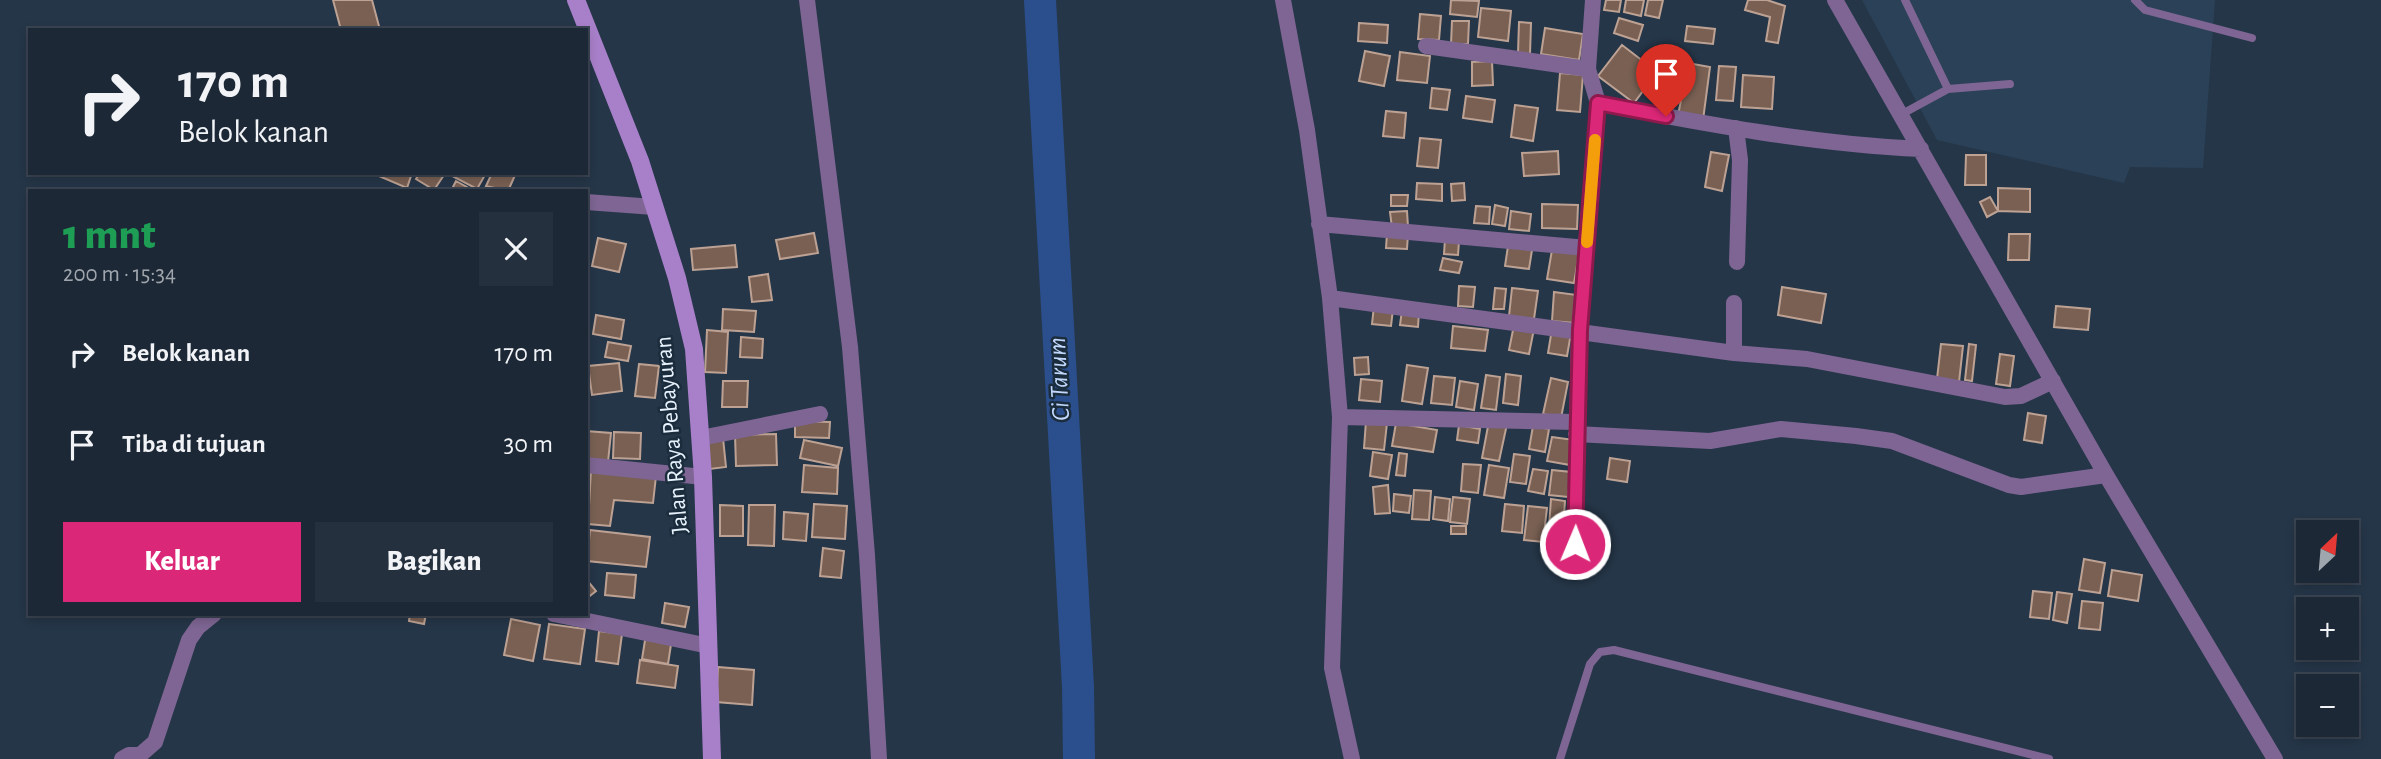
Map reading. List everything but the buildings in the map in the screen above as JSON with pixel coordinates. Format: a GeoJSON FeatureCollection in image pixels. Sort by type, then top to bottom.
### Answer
{"type":"FeatureCollection","features":[{"type":"Feature","properties":{"kind":"main road","name":"Jalan Raya Pebayuran"},"geometry":{"type":"LineString","coordinates":[[576,0],[587,28]]}},
{"type":"Feature","properties":{"kind":"main road","name":"Jalan Raya Pebayuran"},"geometry":{"type":"LineString","coordinates":[[588,30],[640,161],[677,278],[694,349],[703,477],[712,759]]}},
{"type":"Feature","properties":{"kind":"street"},"geometry":{"type":"LineString","coordinates":[[807,0],[850,347],[867,555],[879,759]]}},
{"type":"Feature","properties":{"kind":"street"},"geometry":{"type":"LineString","coordinates":[[1283,0],[1307,130],[1330,298],[1340,417],[1332,668],[1352,759]]}},
{"type":"Feature","properties":{"kind":"street"},"geometry":{"type":"LineString","coordinates":[[1575,544],[1580,330],[1598,103],[1588,69],[1593,0]]}},
{"type":"Feature","properties":{"kind":"street"},"geometry":{"type":"LineString","coordinates":[[1835,0],[2106,475],[2275,759]]}},
{"type":"Feature","properties":{"kind":"street"},"geometry":{"type":"LineString","coordinates":[[1426,46],[1588,69]]}},
{"type":"Feature","properties":{"kind":"street"},"geometry":{"type":"LineString","coordinates":[[1598,103],[1736,128],[1860,145],[1921,149]]}},
{"type":"Feature","properties":{"kind":"street"},"geometry":{"type":"LineString","coordinates":[[1736,128],[1740,160],[1737,262]]}},
{"type":"Feature","properties":{"kind":"street"},"geometry":{"type":"LineString","coordinates":[[588,202],[654,207]]}},
{"type":"Feature","properties":{"kind":"street"},"geometry":{"type":"LineString","coordinates":[[1319,224],[1587,248]]}},
{"type":"Feature","properties":{"kind":"street"},"geometry":{"type":"LineString","coordinates":[[1330,298],[1734,353],[1807,359],[2005,397],[2021,396],[2053,381]]}},
{"type":"Feature","properties":{"kind":"street"},"geometry":{"type":"LineString","coordinates":[[1734,303],[1734,353]]}},
{"type":"Feature","properties":{"kind":"street"},"geometry":{"type":"LineString","coordinates":[[701,438],[820,414]]}},
{"type":"Feature","properties":{"kind":"street"},"geometry":{"type":"LineString","coordinates":[[1340,417],[1576,428],[1710,441],[1781,429],[1892,441],[2009,485],[2021,487],[2106,475]]}},
{"type":"Feature","properties":{"kind":"street"},"geometry":{"type":"LineString","coordinates":[[588,465],[703,477]]}},
{"type":"Feature","properties":{"kind":"street"},"geometry":{"type":"LineString","coordinates":[[564,616],[709,646]]}},
{"type":"Feature","properties":{"kind":"street"},"geometry":{"type":"LineString","coordinates":[[122,759],[129,755],[140,755],[155,742],[196,620]]}},
{"type":"Feature","properties":{"kind":"lane"},"geometry":{"type":"LineString","coordinates":[[1905,0],[1948,89]]}},
{"type":"Feature","properties":{"kind":"lane"},"geometry":{"type":"LineString","coordinates":[[2135,0],[2144,10],[2252,38]]}},
{"type":"Feature","properties":{"kind":"lane"},"geometry":{"type":"LineString","coordinates":[[1902,114],[1948,89],[2010,84]]}},
{"type":"Feature","properties":{"kind":"lane"},"geometry":{"type":"LineString","coordinates":[[1560,759],[1590,664],[1600,652],[1614,650],[2049,759]]}},
{"type":"Feature","properties":{"kind":"shaded area"},"geometry":{"type":"Polygon","coordinates":[[[1862,0],[2215,0],[2203,168],[2130,167],[2124,183],[1937,140],[1862,0]]]}},
{"type":"Feature","properties":{"kind":"waterway","name":"Ci Tarum"},"geometry":{"type":"LineString","coordinates":[[1040,0],[1078,687],[1079,759]]}},
{"type":"Feature","properties":{"kind":"slow traffic"},"geometry":{"type":"LineString","coordinates":[[1587,242],[1595,140]]}},
{"type":"Feature","properties":{"kind":"route"},"geometry":{"type":"LineString","coordinates":[[1575,544],[1580,330],[1598,103],[1666,116]]}}]}
